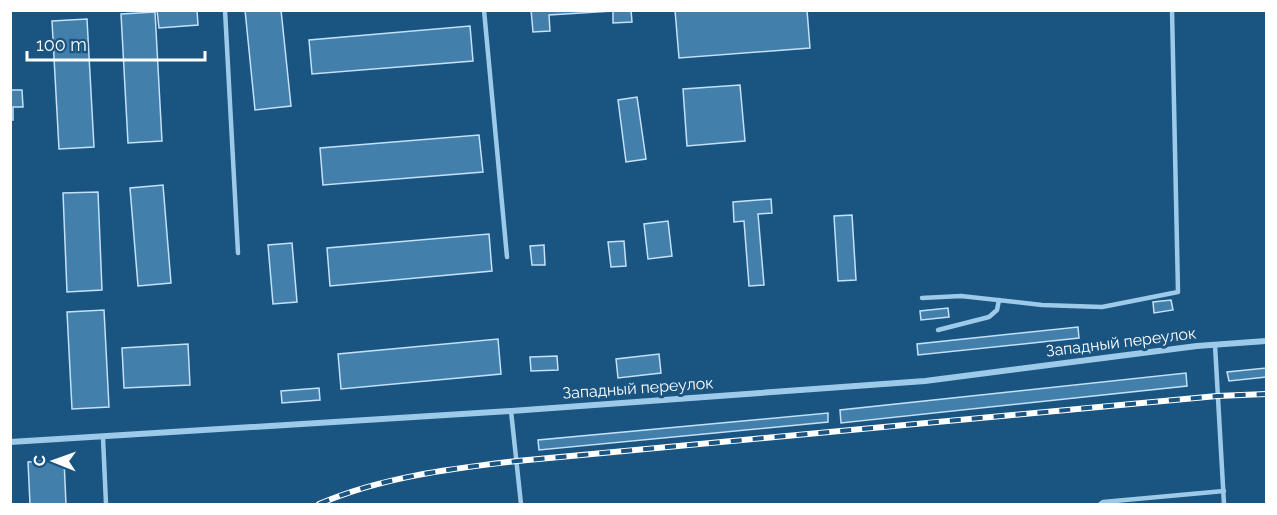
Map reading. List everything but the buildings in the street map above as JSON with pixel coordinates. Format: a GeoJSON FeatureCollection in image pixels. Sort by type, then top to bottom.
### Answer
{"type":"FeatureCollection","features":[{"type":"Feature","properties":{"kind":"street","name":"Западный переулок"},"geometry":{"type":"LineString","coordinates":[[10,442],[511,411],[925,381],[1215,345],[1266,341]]}},
{"type":"Feature","properties":{"kind":"lane"},"geometry":{"type":"LineString","coordinates":[[225,10],[238,254]]}},
{"type":"Feature","properties":{"kind":"lane"},"geometry":{"type":"LineString","coordinates":[[484,10],[507,257]]}},
{"type":"Feature","properties":{"kind":"lane"},"geometry":{"type":"LineString","coordinates":[[922,298],[961,296],[1042,305],[1102,307],[1178,292],[1172,10]]}},
{"type":"Feature","properties":{"kind":"lane"},"geometry":{"type":"LineString","coordinates":[[938,330],[989,317],[997,310],[999,300]]}},
{"type":"Feature","properties":{"kind":"lane"},"geometry":{"type":"LineString","coordinates":[[1215,345],[1224,504]]}},
{"type":"Feature","properties":{"kind":"lane"},"geometry":{"type":"LineString","coordinates":[[511,411],[521,504]]}},
{"type":"Feature","properties":{"kind":"lane"},"geometry":{"type":"LineString","coordinates":[[103,438],[106,504]]}},
{"type":"Feature","properties":{"kind":"lane"},"geometry":{"type":"LineString","coordinates":[[1100,504],[1224,491]]}},
{"type":"Feature","properties":{"kind":"railway"},"geometry":{"type":"LineString","coordinates":[[319,504],[367,487],[416,475],[517,461],[1217,396],[1266,394]]}}]}
